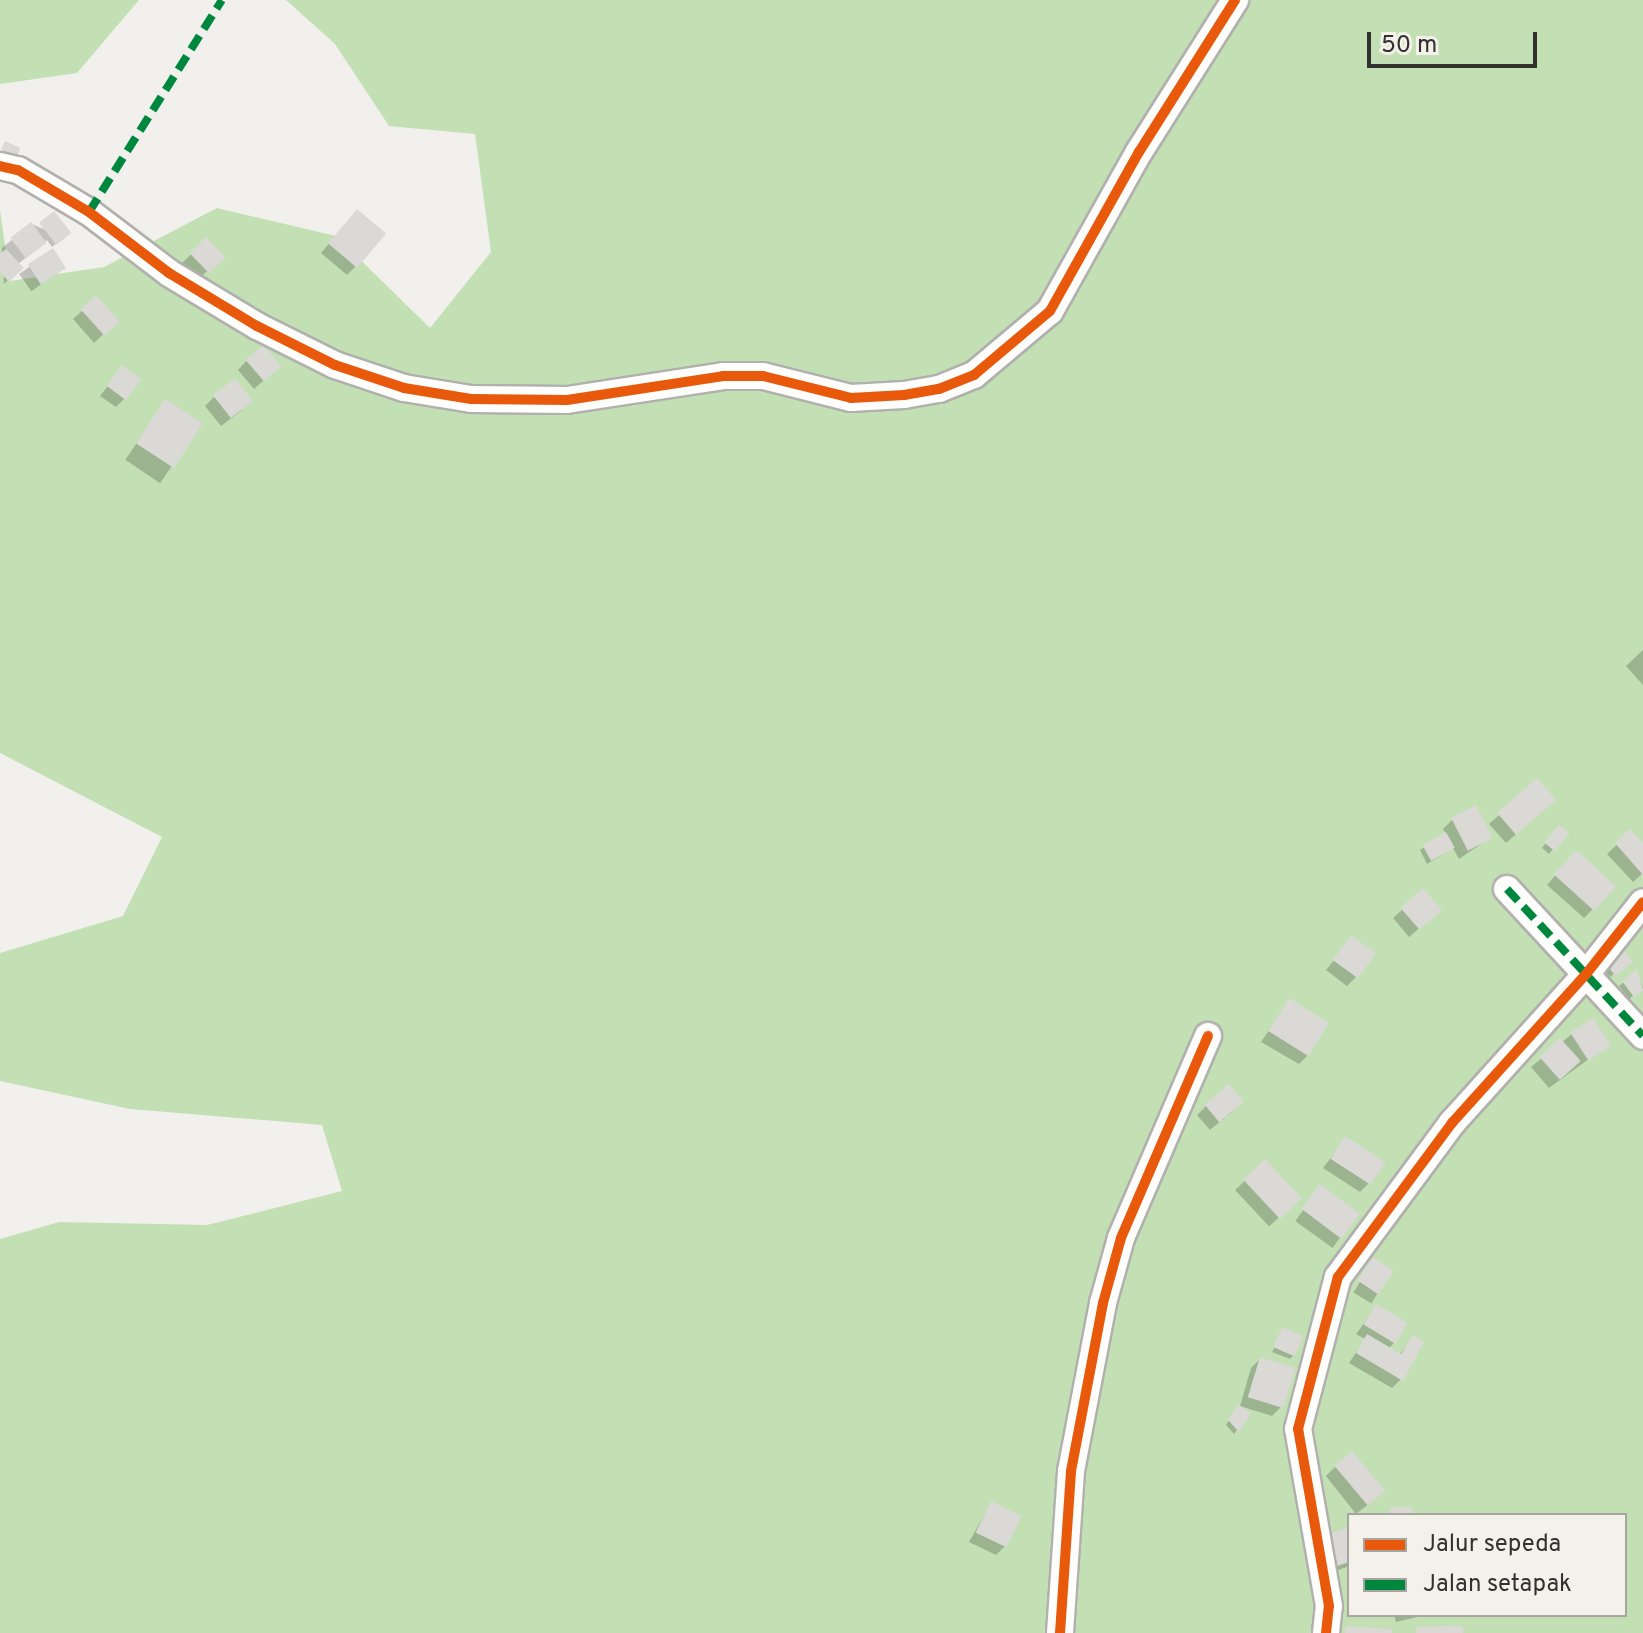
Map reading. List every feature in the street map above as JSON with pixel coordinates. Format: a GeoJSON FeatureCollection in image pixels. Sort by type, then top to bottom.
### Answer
{"type":"FeatureCollection","features":[{"type":"Feature","properties":{"kind":"street"},"geometry":{"type":"LineString","coordinates":[[0,166],[18,170],[89,212],[169,273],[257,326],[335,365],[404,388],[471,399],[567,400],[750,376],[851,398],[904,395],[939,389],[974,375],[1050,311],[1139,152],[1235,0]]}},
{"type":"Feature","properties":{"kind":"street"},"geometry":{"type":"LineString","coordinates":[[1507,889],[1643,1036]]}},
{"type":"Feature","properties":{"kind":"street"},"geometry":{"type":"LineString","coordinates":[[1326,1633],[1329,1606],[1298,1429],[1338,1277],[1452,1123],[1587,973],[1643,902]]}},
{"type":"Feature","properties":{"kind":"street"},"geometry":{"type":"LineString","coordinates":[[1060,1633],[1071,1471],[1103,1303],[1121,1238],[1208,1036]]}},
{"type":"Feature","properties":{"kind":"green space"},"geometry":{"type":"Polygon","coordinates":[[[0,0],[139,0],[77,73],[0,84],[0,0]]]}},
{"type":"Feature","properties":{"kind":"green space"},"geometry":{"type":"Polygon","coordinates":[[[286,0],[1643,0],[1643,1633],[0,1633],[0,1239],[59,1222],[207,1225],[342,1191],[322,1125],[130,1109],[0,1081],[0,953],[123,916],[162,837],[0,753],[0,210],[10,281],[104,267],[217,208],[336,236],[430,328],[491,252],[475,134],[389,126],[335,44],[286,0]]]}},
{"type":"Feature","properties":{"kind":"building"},"geometry":{"type":"Polygon","coordinates":[[[5,141],[21,148],[16,158],[1,151],[5,141]]]}},
{"type":"Feature","properties":{"kind":"building"},"geometry":{"type":"Polygon","coordinates":[[[357,209],[386,233],[357,268],[328,243],[357,209]]]}},
{"type":"Feature","properties":{"kind":"building"},"geometry":{"type":"Polygon","coordinates":[[[54,211],[71,233],[56,245],[39,223],[54,211]]]}},
{"type":"Feature","properties":{"kind":"building"},"geometry":{"type":"Polygon","coordinates":[[[31,222],[47,243],[26,258],[10,238],[31,222]]]}},
{"type":"Feature","properties":{"kind":"building"},"geometry":{"type":"Polygon","coordinates":[[[206,237],[225,257],[209,273],[189,253],[206,237]]]}},
{"type":"Feature","properties":{"kind":"building"},"geometry":{"type":"Polygon","coordinates":[[[53,248],[66,268],[41,284],[28,264],[53,248]]]}},
{"type":"Feature","properties":{"kind":"building"},"geometry":{"type":"Polygon","coordinates":[[[6,249],[24,268],[9,282],[0,272],[0,254],[6,249]]]}},
{"type":"Feature","properties":{"kind":"building"},"geometry":{"type":"Polygon","coordinates":[[[96,295],[120,322],[104,336],[80,309],[96,295]]]}},
{"type":"Feature","properties":{"kind":"building"},"geometry":{"type":"Polygon","coordinates":[[[263,345],[281,366],[264,381],[246,360],[263,345]]]}},
{"type":"Feature","properties":{"kind":"building"},"geometry":{"type":"Polygon","coordinates":[[[122,365],[141,379],[126,400],[107,386],[122,365]]]}},
{"type":"Feature","properties":{"kind":"building"},"geometry":{"type":"Polygon","coordinates":[[[235,378],[253,401],[231,418],[213,395],[235,378]]]}},
{"type":"Feature","properties":{"kind":"building"},"geometry":{"type":"Polygon","coordinates":[[[165,399],[203,424],[174,468],[136,443],[165,399]]]}},
{"type":"Feature","properties":{"kind":"building"},"geometry":{"type":"Polygon","coordinates":[[[1537,778],[1556,800],[1516,835],[1497,813],[1537,778]]]}},
{"type":"Feature","properties":{"kind":"building"},"geometry":{"type":"Polygon","coordinates":[[[1476,805],[1493,838],[1468,851],[1451,818],[1476,805]]]}},
{"type":"Feature","properties":{"kind":"building"},"geometry":{"type":"Polygon","coordinates":[[[1559,825],[1569,833],[1555,851],[1545,843],[1559,825]]]}},
{"type":"Feature","properties":{"kind":"building"},"geometry":{"type":"Polygon","coordinates":[[[1630,829],[1643,843],[1643,875],[1615,843],[1630,829]]]}},
{"type":"Feature","properties":{"kind":"building"},"geometry":{"type":"Polygon","coordinates":[[[1446,832],[1455,848],[1431,861],[1422,845],[1446,832]]]}},
{"type":"Feature","properties":{"kind":"building"},"geometry":{"type":"Polygon","coordinates":[[[1576,850],[1616,886],[1594,911],[1554,875],[1576,850]]]}},
{"type":"Feature","properties":{"kind":"building"},"geometry":{"type":"Polygon","coordinates":[[[1423,888],[1442,910],[1419,930],[1400,908],[1423,888]]]}},
{"type":"Feature","properties":{"kind":"building"},"geometry":{"type":"Polygon","coordinates":[[[1351,935],[1376,953],[1358,978],[1333,960],[1351,935]]]}},
{"type":"Feature","properties":{"kind":"building"},"geometry":{"type":"Polygon","coordinates":[[[1623,949],[1633,961],[1616,976],[1605,964],[1623,949]]]}},
{"type":"Feature","properties":{"kind":"building"},"geometry":{"type":"Polygon","coordinates":[[[1637,969],[1643,990],[1634,997],[1622,981],[1637,969]]]}},
{"type":"Feature","properties":{"kind":"building"},"geometry":{"type":"Polygon","coordinates":[[[1289,998],[1329,1023],[1308,1056],[1268,1031],[1289,998]]]}},
{"type":"Feature","properties":{"kind":"building"},"geometry":{"type":"Polygon","coordinates":[[[1593,1018],[1611,1046],[1588,1060],[1570,1033],[1593,1018]]]}},
{"type":"Feature","properties":{"kind":"building"},"geometry":{"type":"Polygon","coordinates":[[[1560,1038],[1581,1061],[1560,1080],[1539,1057],[1560,1038]]]}},
{"type":"Feature","properties":{"kind":"building"},"geometry":{"type":"Polygon","coordinates":[[[1229,1084],[1244,1102],[1219,1122],[1204,1105],[1229,1084]]]}},
{"type":"Feature","properties":{"kind":"building"},"geometry":{"type":"Polygon","coordinates":[[[1345,1136],[1385,1162],[1371,1185],[1330,1159],[1345,1136]]]}},
{"type":"Feature","properties":{"kind":"building"},"geometry":{"type":"Polygon","coordinates":[[[1265,1159],[1302,1198],[1280,1219],[1243,1179],[1265,1159]]]}},
{"type":"Feature","properties":{"kind":"building"},"geometry":{"type":"Polygon","coordinates":[[[1320,1184],[1360,1214],[1341,1239],[1301,1209],[1320,1184]]]}},
{"type":"Feature","properties":{"kind":"building"},"geometry":{"type":"Polygon","coordinates":[[[1373,1257],[1394,1271],[1378,1294],[1357,1280],[1373,1257]]]}},
{"type":"Feature","properties":{"kind":"building"},"geometry":{"type":"Polygon","coordinates":[[[1376,1304],[1408,1323],[1395,1344],[1364,1325],[1376,1304]]]}},
{"type":"Feature","properties":{"kind":"building"},"geometry":{"type":"Polygon","coordinates":[[[1282,1327],[1303,1336],[1295,1356],[1273,1347],[1282,1327]]]}},
{"type":"Feature","properties":{"kind":"building"},"geometry":{"type":"Polygon","coordinates":[[[1367,1334],[1401,1354],[1413,1335],[1424,1342],[1403,1381],[1356,1353],[1367,1334]]]}},
{"type":"Feature","properties":{"kind":"building"},"geometry":{"type":"Polygon","coordinates":[[[1260,1357],[1295,1368],[1283,1408],[1248,1397],[1260,1357]]]}},
{"type":"Feature","properties":{"kind":"building"},"geometry":{"type":"Polygon","coordinates":[[[1238,1405],[1251,1413],[1239,1432],[1228,1420],[1238,1405]]]}},
{"type":"Feature","properties":{"kind":"building"},"geometry":{"type":"Polygon","coordinates":[[[1352,1451],[1385,1491],[1368,1506],[1334,1466],[1352,1451]]]}},
{"type":"Feature","properties":{"kind":"building"},"geometry":{"type":"Polygon","coordinates":[[[991,1501],[1022,1516],[1006,1547],[976,1532],[991,1501]]]}},
{"type":"Feature","properties":{"kind":"building"},"geometry":{"type":"Polygon","coordinates":[[[1390,1507],[1412,1507],[1412,1513],[1390,1513],[1390,1507]]]}},
{"type":"Feature","properties":{"kind":"building"},"geometry":{"type":"Polygon","coordinates":[[[1347,1528],[1347,1563],[1337,1566],[1326,1535],[1347,1528]]]}},
{"type":"Feature","properties":{"kind":"building"},"geometry":{"type":"Polygon","coordinates":[[[1346,1626],[1392,1629],[1392,1633],[1345,1633],[1346,1626]]]}},
{"type":"Feature","properties":{"kind":"building"},"geometry":{"type":"Polygon","coordinates":[[[1463,1626],[1463,1633],[1416,1633],[1416,1627],[1463,1626]]]}},
{"type":"Feature","properties":{"kind":"marked path"},"geometry":{"type":"LineString","coordinates":[[89,212],[222,0]]}},
{"type":"Feature","properties":{"kind":"marked path"},"geometry":{"type":"LineString","coordinates":[[1507,889],[1643,1036]]}},
{"type":"Feature","properties":{"kind":"cycle path"},"geometry":{"type":"LineString","coordinates":[[0,166],[18,170],[89,212],[169,273],[257,326],[335,365],[404,388],[471,399],[567,400],[723,376],[763,376],[851,398],[904,395],[939,389],[974,375],[1050,311],[1139,152],[1235,0]]}},
{"type":"Feature","properties":{"kind":"cycle path"},"geometry":{"type":"LineString","coordinates":[[1326,1633],[1329,1606],[1298,1429],[1338,1277],[1452,1123],[1587,973],[1643,902]]}},
{"type":"Feature","properties":{"kind":"cycle path"},"geometry":{"type":"LineString","coordinates":[[1060,1633],[1071,1471],[1103,1303],[1121,1238],[1208,1036]]}}]}
